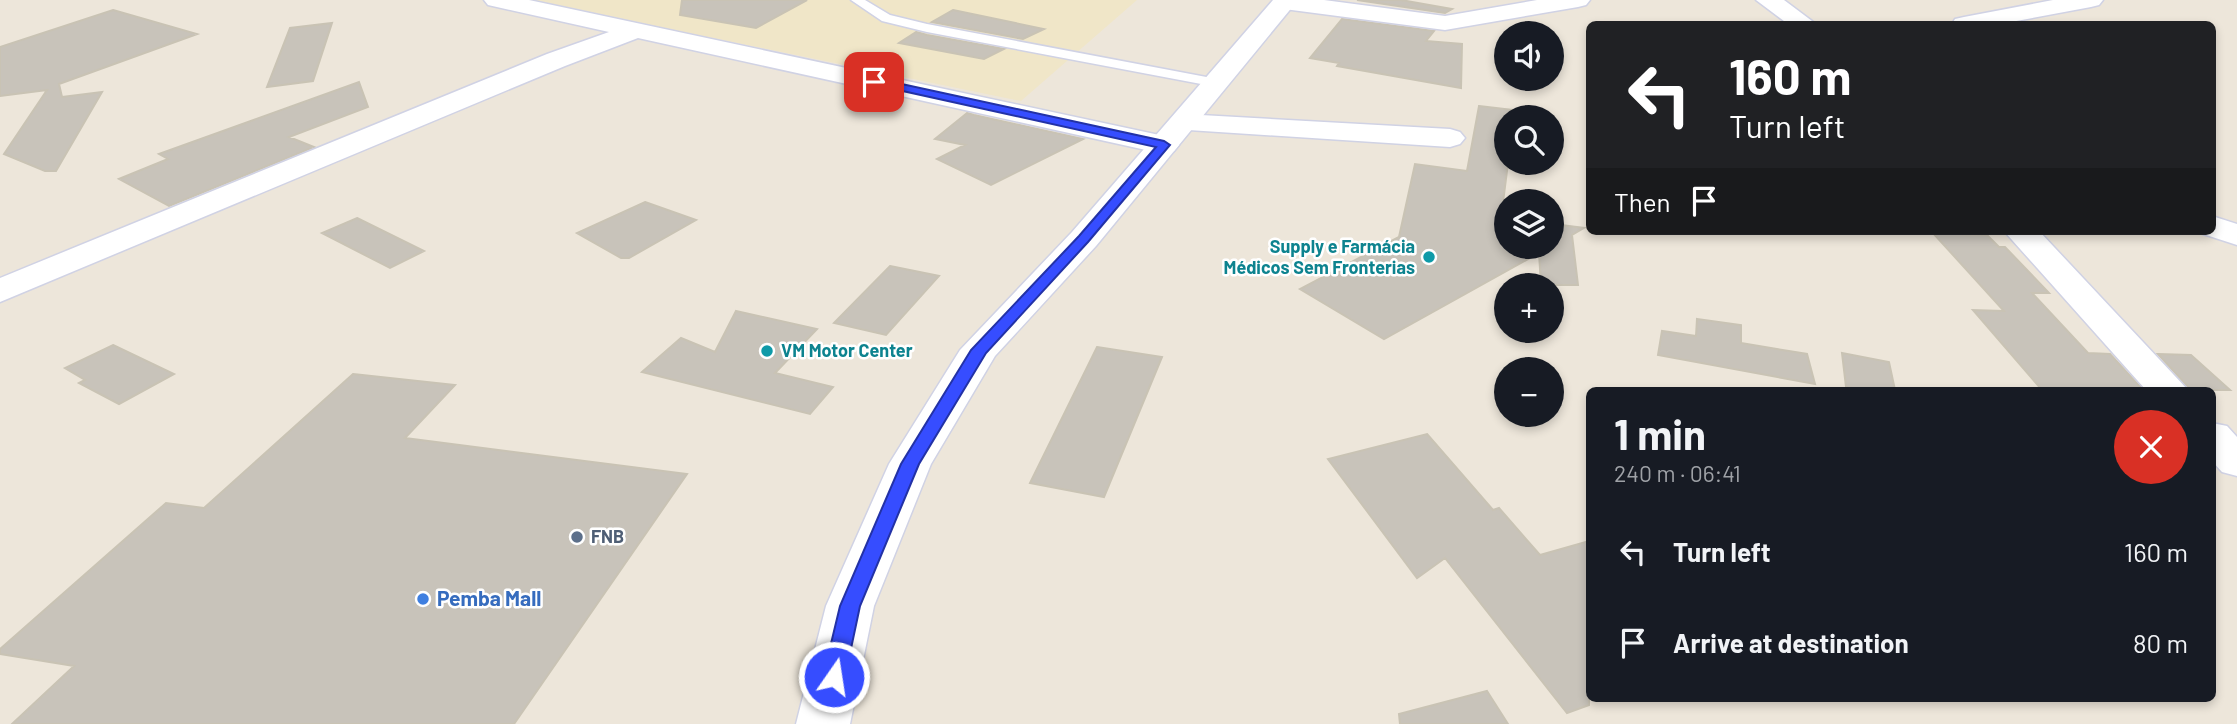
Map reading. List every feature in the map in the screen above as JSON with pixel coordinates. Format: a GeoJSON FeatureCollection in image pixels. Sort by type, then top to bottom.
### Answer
{"type":"FeatureCollection","features":[{"type":"Feature","properties":{"kind":"street"},"geometry":{"type":"LineString","coordinates":[[496,0],[1173,134],[1450,138]]}},
{"type":"Feature","properties":{"kind":"street"},"geometry":{"type":"LineString","coordinates":[[823,724],[850,606],[910,464],[979,350],[1084,239],[1285,1],[1445,23],[1578,0]]}},
{"type":"Feature","properties":{"kind":"street"},"geometry":{"type":"LineString","coordinates":[[1768,0],[1800,21]]}},
{"type":"Feature","properties":{"kind":"street"},"geometry":{"type":"LineString","coordinates":[[1980,21],[2091,0]]}},
{"type":"Feature","properties":{"kind":"street"},"geometry":{"type":"LineString","coordinates":[[0,291],[556,60],[638,30]]}},
{"type":"Feature","properties":{"kind":"street"},"geometry":{"type":"LineString","coordinates":[[2216,227],[2237,235]]}},
{"type":"Feature","properties":{"kind":"street"},"geometry":{"type":"LineString","coordinates":[[2025,235],[2165,387]]}},
{"type":"Feature","properties":{"kind":"lane"},"geometry":{"type":"LineString","coordinates":[[857,0],[886,18],[927,28],[1217,83]]}},
{"type":"Feature","properties":{"kind":"shaded area"},"geometry":{"type":"Polygon","coordinates":[[[527,0],[1137,0],[1021,101],[527,0]]]}},
{"type":"Feature","properties":{"kind":"building"},"geometry":{"type":"Polygon","coordinates":[[[682,0],[807,0],[756,28],[680,15],[682,0]]]}},
{"type":"Feature","properties":{"kind":"building"},"geometry":{"type":"Polygon","coordinates":[[[1357,0],[1401,0],[1452,9],[1445,13],[1357,0]]]}},
{"type":"Feature","properties":{"kind":"building"},"geometry":{"type":"Polygon","coordinates":[[[113,10],[197,34],[59,84],[62,97],[102,92],[56,171],[45,171],[4,154],[47,90],[0,96],[0,47],[113,10]]]}},
{"type":"Feature","properties":{"kind":"building"},"geometry":{"type":"Polygon","coordinates":[[[953,10],[1044,29],[1023,39],[932,22],[953,10]]]}},
{"type":"Feature","properties":{"kind":"building"},"geometry":{"type":"Polygon","coordinates":[[[1342,19],[1434,31],[1426,41],[1462,44],[1461,88],[1337,66],[1339,63],[1310,58],[1342,19]]]}},
{"type":"Feature","properties":{"kind":"building"},"geometry":{"type":"Polygon","coordinates":[[[332,23],[313,81],[267,87],[290,28],[332,23]]]}},
{"type":"Feature","properties":{"kind":"building"},"geometry":{"type":"Polygon","coordinates":[[[916,32],[1004,49],[984,59],[899,43],[916,32]]]}},
{"type":"Feature","properties":{"kind":"building"},"geometry":{"type":"Polygon","coordinates":[[[359,82],[368,107],[289,137],[314,147],[169,206],[119,179],[168,159],[159,154],[359,82]]]}},
{"type":"Feature","properties":{"kind":"building","name":"Supply e Farmácia Médicos Sem Fronterias"},"geometry":{"type":"Polygon","coordinates":[[[1479,106],[1494,108],[1494,175],[1506,175],[1505,189],[1494,189],[1494,259],[1528,259],[1503,273],[1494,273],[1494,278],[1384,339],[1300,289],[1399,237],[1415,164],[1467,171],[1479,106]]]}},
{"type":"Feature","properties":{"kind":"building"},"geometry":{"type":"Polygon","coordinates":[[[967,113],[1083,139],[991,185],[937,159],[965,145],[935,139],[967,113]]]}},
{"type":"Feature","properties":{"kind":"building"},"geometry":{"type":"Polygon","coordinates":[[[645,202],[696,220],[629,258],[621,258],[577,233],[645,202]]]}},
{"type":"Feature","properties":{"kind":"building"},"geometry":{"type":"Polygon","coordinates":[[[357,218],[424,251],[390,268],[322,233],[357,218]]]}},
{"type":"Feature","properties":{"kind":"building","name":"Supply e Farmácia Médicos Sem Fronterias"},"geometry":{"type":"Polygon","coordinates":[[[1564,226],[1584,228],[1572,235],[1578,285],[1564,285],[1564,273],[1540,273],[1539,259],[1564,259],[1564,226]]]}},
{"type":"Feature","properties":{"kind":"building"},"geometry":{"type":"Polygon","coordinates":[[[1935,235],[1987,235],[1999,247],[2005,247],[2049,293],[2032,293],[2088,353],[2110,354],[2140,387],[2039,387],[1973,310],[2004,311],[1935,235]]]}},
{"type":"Feature","properties":{"kind":"building"},"geometry":{"type":"Polygon","coordinates":[[[890,266],[939,276],[886,335],[834,323],[890,266]]]}},
{"type":"Feature","properties":{"kind":"building","name":"VM Motor Center"},"geometry":{"type":"Polygon","coordinates":[[[736,311],[817,329],[775,373],[833,387],[810,414],[642,372],[681,338],[715,352],[736,311]]]}},
{"type":"Feature","properties":{"kind":"building"},"geometry":{"type":"Polygon","coordinates":[[[1697,319],[1741,325],[1741,343],[1807,354],[1815,384],[1658,355],[1662,331],[1696,336],[1697,319]]]}},
{"type":"Feature","properties":{"kind":"building"},"geometry":{"type":"Polygon","coordinates":[[[113,345],[174,374],[119,404],[79,383],[85,380],[65,368],[113,345]]]}},
{"type":"Feature","properties":{"kind":"building"},"geometry":{"type":"Polygon","coordinates":[[[1097,347],[1162,357],[1104,497],[1030,483],[1097,347]]]}},
{"type":"Feature","properties":{"kind":"building"},"geometry":{"type":"Polygon","coordinates":[[[1842,353],[1889,362],[1894,387],[1846,387],[1842,353]]]}},
{"type":"Feature","properties":{"kind":"building"},"geometry":{"type":"Polygon","coordinates":[[[2158,354],[2191,355],[2230,390],[2188,387],[2158,354]]]}},
{"type":"Feature","properties":{"kind":"building","name":"Pemba Mall"},"geometry":{"type":"Polygon","coordinates":[[[353,374],[455,385],[405,438],[687,474],[514,724],[12,724],[74,666],[0,654],[0,649],[166,503],[204,508],[353,374]]]}},
{"type":"Feature","properties":{"kind":"building"},"geometry":{"type":"Polygon","coordinates":[[[1427,434],[1493,510],[1499,508],[1540,555],[1586,542],[1586,702],[1589,702],[1589,705],[1567,713],[1445,558],[1417,578],[1328,459],[1427,434]]]}},
{"type":"Feature","properties":{"kind":"building"},"geometry":{"type":"Polygon","coordinates":[[[1487,691],[1508,724],[1400,724],[1399,714],[1487,691]]]}},
{"type":"Feature","properties":{"kind":"place","name":"Supply e Farmácia Médicos Sem Fronterias"},"geometry":{"type":"Point","coordinates":[1429,257]}},
{"type":"Feature","properties":{"kind":"place","name":"VM Motor Center"},"geometry":{"type":"Point","coordinates":[767,351]}},
{"type":"Feature","properties":{"kind":"place","name":"FNB"},"geometry":{"type":"Point","coordinates":[577,537]}},
{"type":"Feature","properties":{"kind":"place","name":"Pemba Mall"},"geometry":{"type":"Point","coordinates":[423,599]}},
{"type":"Feature","properties":{"kind":"route"},"geometry":{"type":"LineString","coordinates":[[834,677],[850,606],[910,464],[979,350],[1084,239],[1164,145],[874,82]]}}]}
